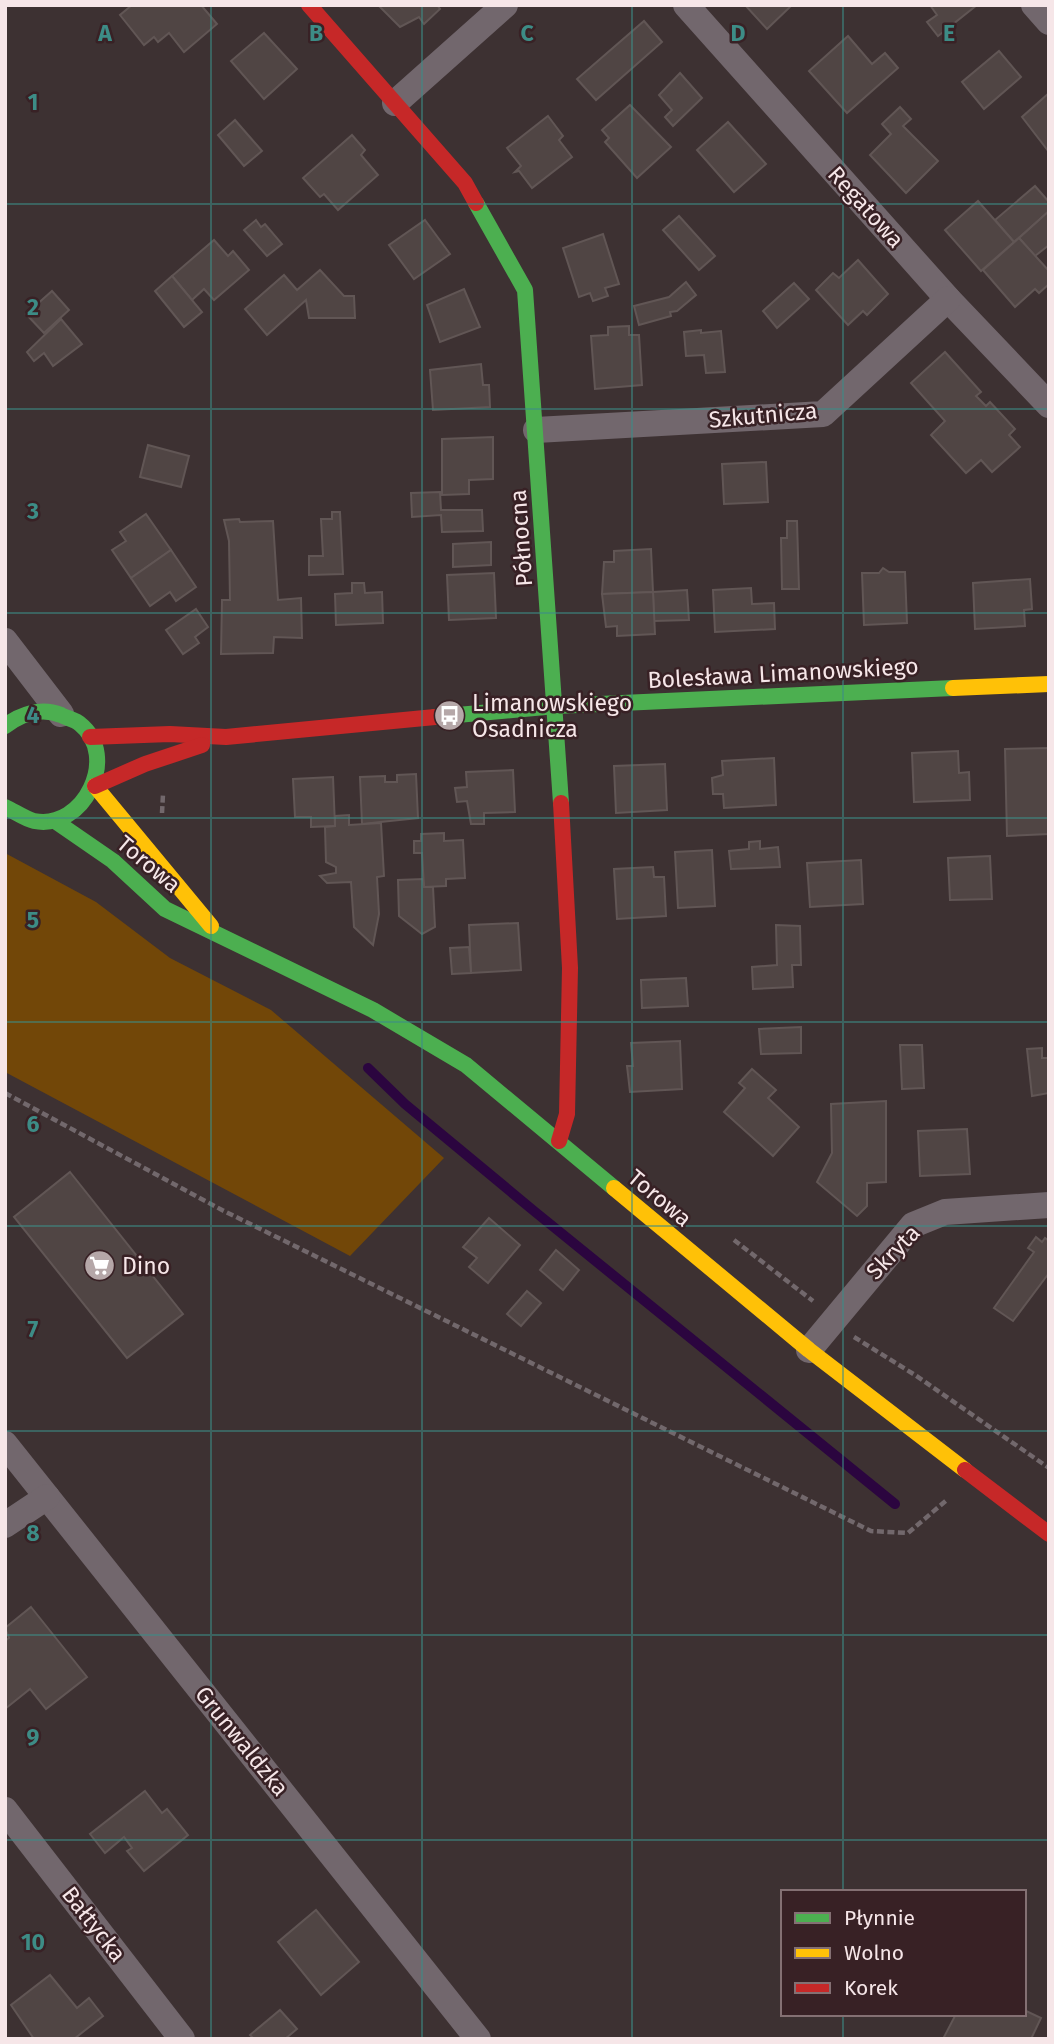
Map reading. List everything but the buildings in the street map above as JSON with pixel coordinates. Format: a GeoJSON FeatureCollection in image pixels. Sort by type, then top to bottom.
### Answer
{"type":"FeatureCollection","features":[{"type":"Feature","properties":{"kind":"street","name":"Północna"},"geometry":{"type":"LineString","coordinates":[[309,5],[465,183],[524,290],[556,706],[570,968],[567,1114],[559,1141]]}},
{"type":"Feature","properties":{"kind":"street"},"geometry":{"type":"LineString","coordinates":[[395,103],[505,5]]}},
{"type":"Feature","properties":{"kind":"street","name":"Regatowa"},"geometry":{"type":"LineString","coordinates":[[686,5],[948,299],[1049,405]]}},
{"type":"Feature","properties":{"kind":"street"},"geometry":{"type":"LineString","coordinates":[[1034,5],[1049,22]]}},
{"type":"Feature","properties":{"kind":"street","name":"Szkutnicza"},"geometry":{"type":"LineString","coordinates":[[536,430],[823,414],[948,299]]}},
{"type":"Feature","properties":{"kind":"street"},"geometry":{"type":"LineString","coordinates":[[5,641],[61,714]]}},
{"type":"Feature","properties":{"kind":"street","name":"Bolesława Limanowskiego"},"geometry":{"type":"LineString","coordinates":[[90,737],[170,734],[226,737],[556,706],[1049,684]]}},
{"type":"Feature","properties":{"kind":"street"},"geometry":{"type":"LineString","coordinates":[[5,726],[23,714],[42,711],[61,714],[78,723],[90,737],[97,754],[99,771],[95,786],[85,803],[72,814],[55,821],[37,822],[20,817],[5,807]]}},
{"type":"Feature","properties":{"kind":"street","name":"Bolesława Limanowskiego"},"geometry":{"type":"LineString","coordinates":[[95,786],[145,764],[226,737]]}},
{"type":"Feature","properties":{"kind":"street","name":"Torowa"},"geometry":{"type":"LineString","coordinates":[[95,786],[219,934]]}},
{"type":"Feature","properties":{"kind":"street","name":"Torowa"},"geometry":{"type":"LineString","coordinates":[[55,821],[113,860],[165,909],[281,963],[419,1035],[466,1065],[809,1350],[1049,1534]]}},
{"type":"Feature","properties":{"kind":"street","name":"Skryta"},"geometry":{"type":"LineString","coordinates":[[809,1350],[913,1225],[945,1212],[1049,1205]]}},
{"type":"Feature","properties":{"kind":"street","name":"Grunwaldzka"},"geometry":{"type":"LineString","coordinates":[[5,1444],[478,2039]]}},
{"type":"Feature","properties":{"kind":"street"},"geometry":{"type":"LineString","coordinates":[[5,1525],[47,1497]]}},
{"type":"Feature","properties":{"kind":"street","name":"Bałtycka"},"geometry":{"type":"LineString","coordinates":[[5,1810],[182,2039]]}},
{"type":"Feature","properties":{"kind":"path"},"geometry":{"type":"LineString","coordinates":[[5,1093],[222,1210],[871,1531],[908,1533],[972,1477]]}},
{"type":"Feature","properties":{"kind":"shaded area"},"geometry":{"type":"Polygon","coordinates":[[[5,853],[96,902],[170,958],[271,1010],[444,1158],[350,1256],[5,1072],[5,853]]]}},
{"type":"Feature","properties":{"kind":"waterway"},"geometry":{"type":"LineString","coordinates":[[368,1068],[405,1104],[534,1211],[895,1504]]}},
{"type":"Feature","properties":{"kind":"traffic: fast"},"geometry":{"type":"LineString","coordinates":[[476,203],[525,290],[561,803]]}},
{"type":"Feature","properties":{"kind":"traffic: fast"},"geometry":{"type":"LineString","coordinates":[[435,717],[556,706],[953,688]]}},
{"type":"Feature","properties":{"kind":"traffic: fast"},"geometry":{"type":"LineString","coordinates":[[5,726],[32,713],[54,713],[80,724],[92,738],[97,754],[91,788],[81,803],[68,815],[52,821],[34,821],[5,807]]}},
{"type":"Feature","properties":{"kind":"traffic: fast"},"geometry":{"type":"LineString","coordinates":[[55,821],[113,861],[165,909],[373,1010],[466,1065],[614,1188]]}},
{"type":"Feature","properties":{"kind":"traffic: slow"},"geometry":{"type":"LineString","coordinates":[[953,688],[1049,684]]}},
{"type":"Feature","properties":{"kind":"traffic: slow"},"geometry":{"type":"LineString","coordinates":[[95,786],[211,926]]}},
{"type":"Feature","properties":{"kind":"traffic: slow"},"geometry":{"type":"LineString","coordinates":[[614,1188],[809,1350],[965,1470]]}},
{"type":"Feature","properties":{"kind":"traffic: jam"},"geometry":{"type":"LineString","coordinates":[[309,5],[465,183],[476,203]]}},
{"type":"Feature","properties":{"kind":"traffic: jam"},"geometry":{"type":"LineString","coordinates":[[90,737],[170,734],[226,737],[435,717]]}},
{"type":"Feature","properties":{"kind":"traffic: jam"},"geometry":{"type":"LineString","coordinates":[[95,786],[145,764],[202,745]]}},
{"type":"Feature","properties":{"kind":"traffic: jam"},"geometry":{"type":"LineString","coordinates":[[559,1141],[567,1114],[570,968],[561,803]]}},
{"type":"Feature","properties":{"kind":"traffic: jam"},"geometry":{"type":"LineString","coordinates":[[965,1470],[1049,1534]]}},
{"type":"Feature","properties":{"kind":"place","name":"Limanowskiego Osadnicza"},"geometry":{"type":"Point","coordinates":[449,716]}},
{"type":"Feature","properties":{"kind":"place","name":"Dino"},"geometry":{"type":"Point","coordinates":[99,1266]}}]}
